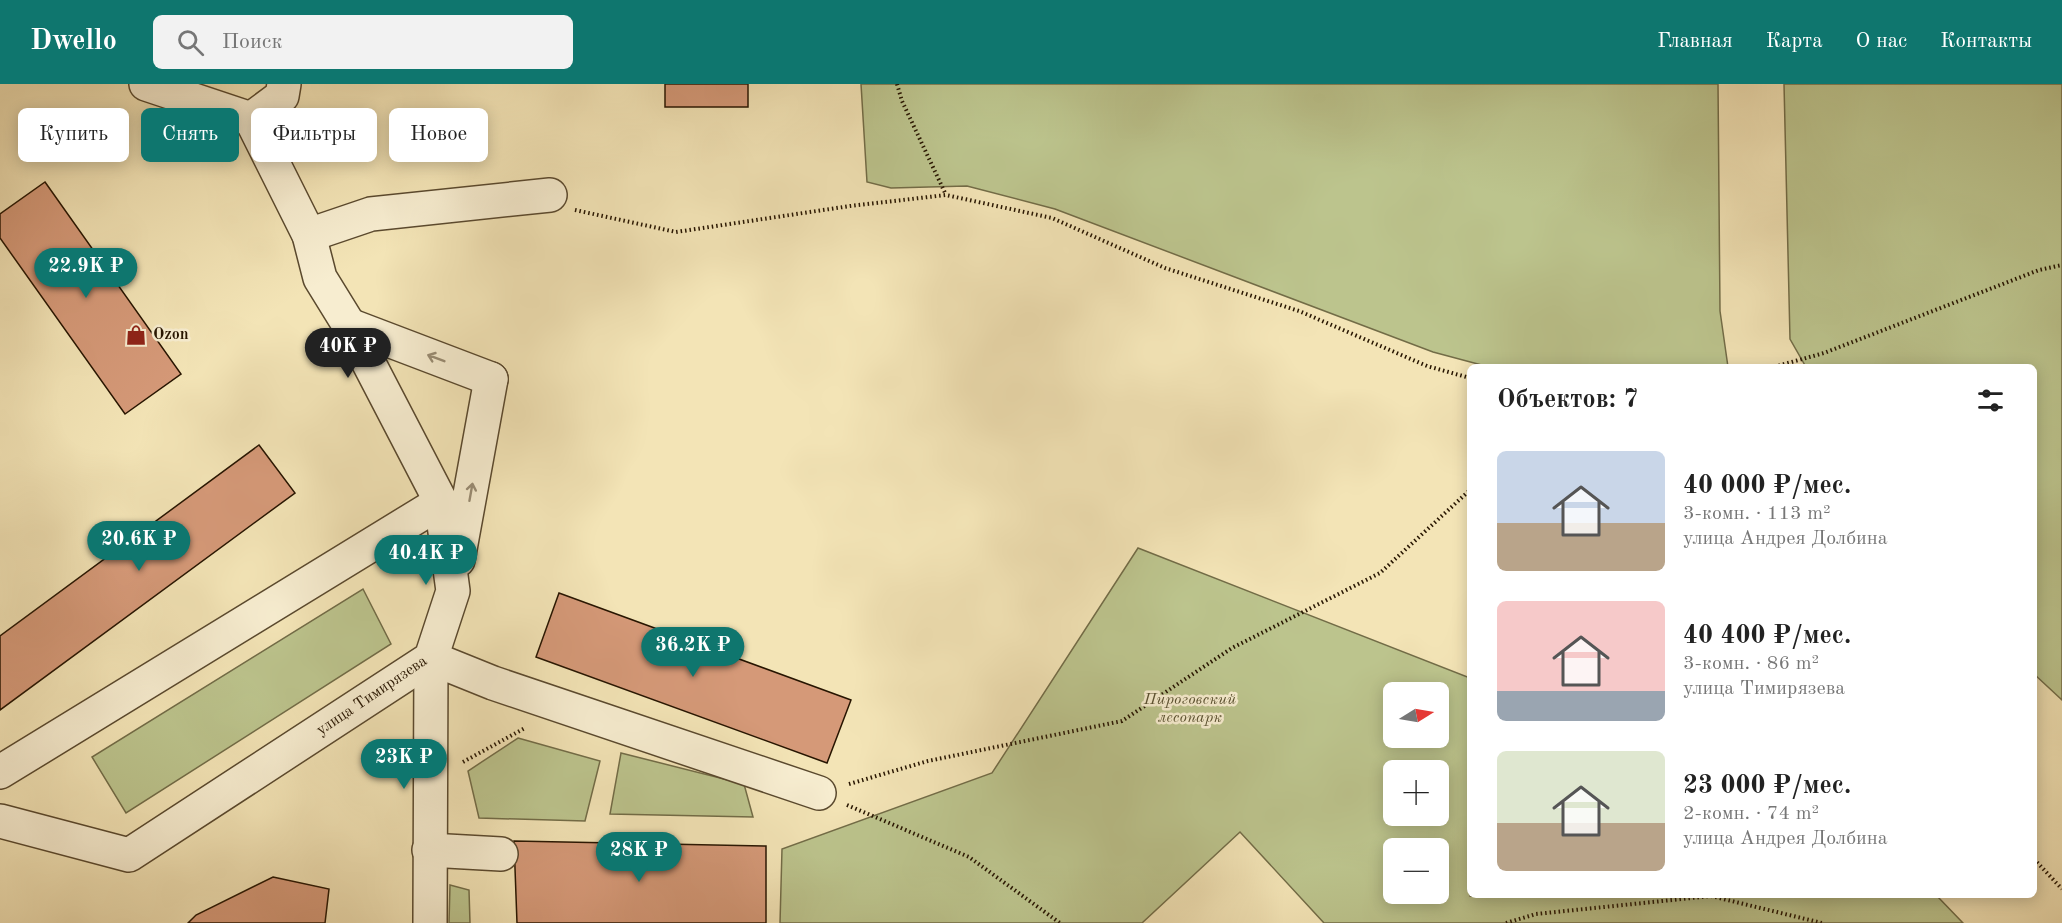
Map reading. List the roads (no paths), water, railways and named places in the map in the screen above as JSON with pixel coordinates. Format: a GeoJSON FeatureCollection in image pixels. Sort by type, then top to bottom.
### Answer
{"type":"FeatureCollection","features":[{"type":"Feature","properties":{"kind":"street"},"geometry":{"type":"LineString","coordinates":[[146,84],[251,119]]}},
{"type":"Feature","properties":{"kind":"street"},"geometry":{"type":"LineString","coordinates":[[266,108],[282,96],[284,84]]}},
{"type":"Feature","properties":{"kind":"street"},"geometry":{"type":"LineString","coordinates":[[272,162],[309,235],[320,278],[349,325],[441,502]]}},
{"type":"Feature","properties":{"kind":"street"},"geometry":{"type":"LineString","coordinates":[[309,235],[371,214],[550,195]]}},
{"type":"Feature","properties":{"kind":"street"},"geometry":{"type":"LineString","coordinates":[[349,325],[491,379]]}},
{"type":"Feature","properties":{"kind":"street"},"geometry":{"type":"LineString","coordinates":[[0,772],[441,502],[491,379]]}},
{"type":"Feature","properties":{"kind":"street"},"geometry":{"type":"LineString","coordinates":[[453,591],[491,379]]}},
{"type":"Feature","properties":{"kind":"street","name":"улица Тимирязева"},"geometry":{"type":"LineString","coordinates":[[0,821],[129,855],[431,658],[453,591],[441,502]]}},
{"type":"Feature","properties":{"kind":"street"},"geometry":{"type":"LineString","coordinates":[[430,923],[431,658],[564,707],[819,793]]}},
{"type":"Feature","properties":{"kind":"street"},"geometry":{"type":"LineString","coordinates":[[429,850],[501,854]]}},
{"type":"Feature","properties":{"kind":"place","name":"Ozon"},"geometry":{"type":"Point","coordinates":[136,335]}},
{"type":"Feature","properties":{"kind":"park label","name":"Пироговский лесопарк"},"geometry":{"type":"Point","coordinates":[1190,709]}}]}
